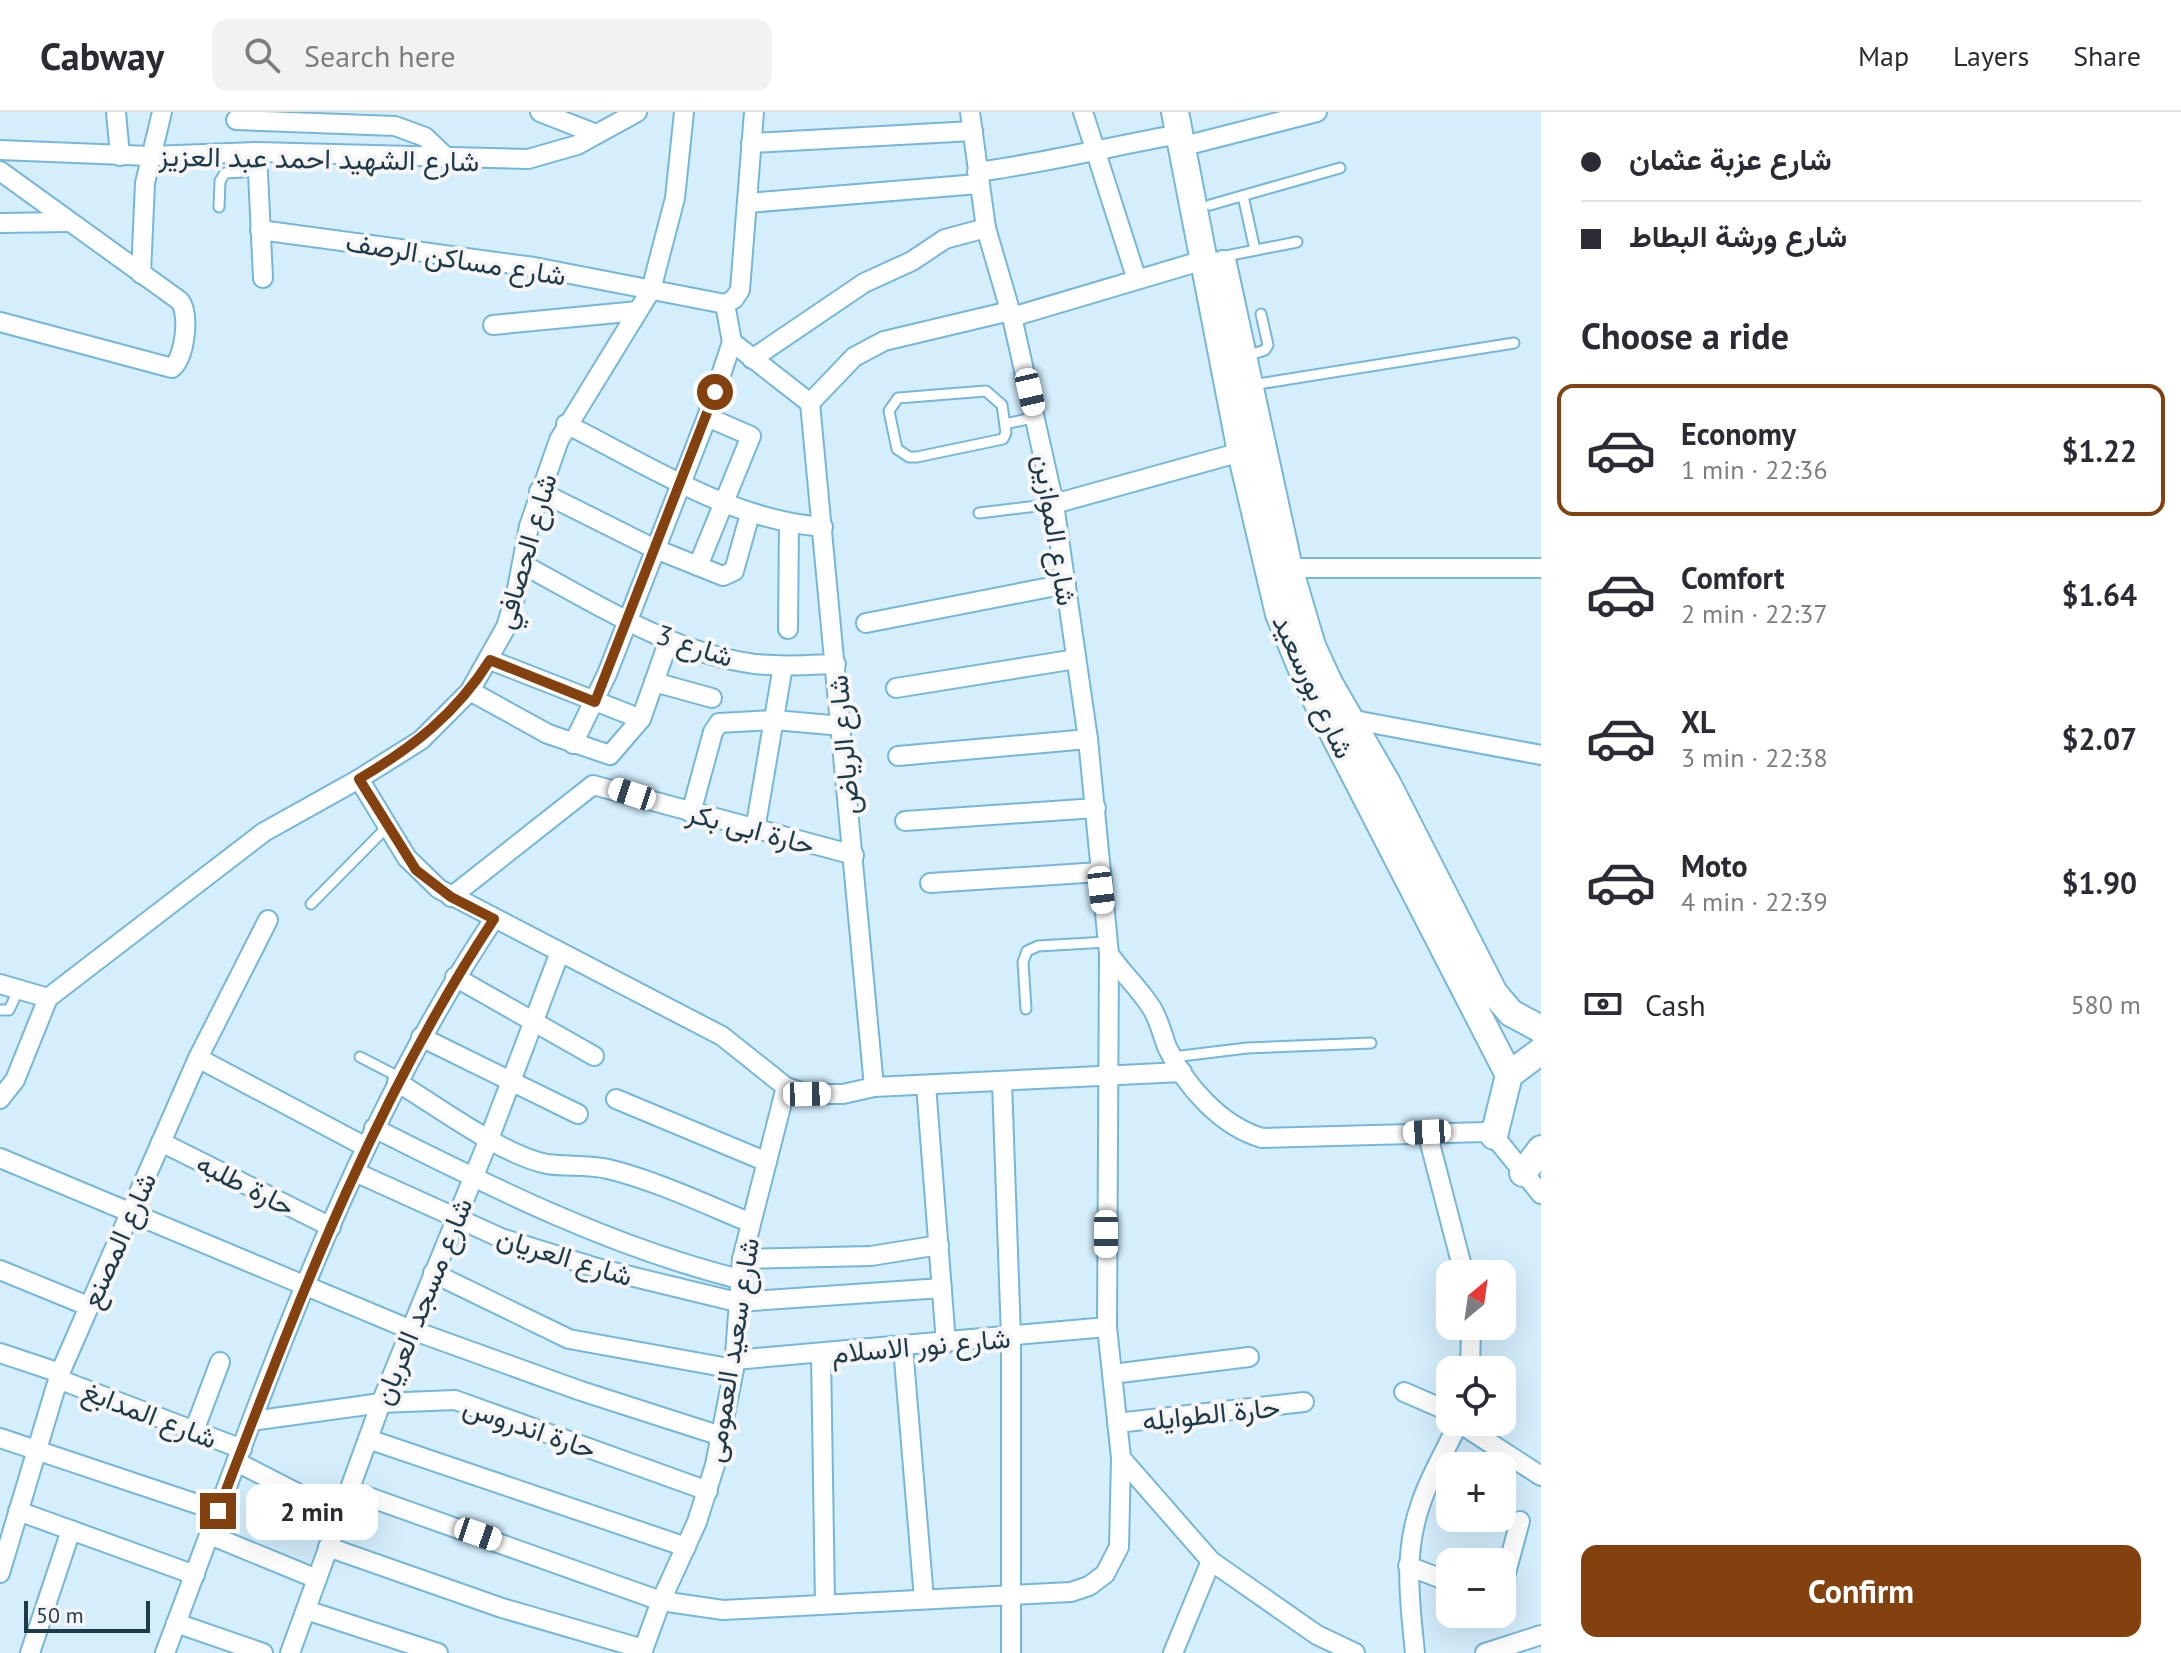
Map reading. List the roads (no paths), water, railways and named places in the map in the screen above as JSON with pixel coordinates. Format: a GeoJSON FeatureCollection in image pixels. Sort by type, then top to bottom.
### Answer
{"type":"FeatureCollection","features":[{"type":"Feature","properties":{"kind":"main road","name":"شارع بورسعيد"},"geometry":{"type":"LineString","coordinates":[[1186,125],[1210,205],[1212,258],[1243,357],[1289,568],[1312,646],[1349,719],[1388,785],[1494,993],[1511,1013],[1541,1029]]}},
{"type":"Feature","properties":{"kind":"main road","name":"شارع بورسعيد"},"geometry":{"type":"LineString","coordinates":[[1186,125],[1212,258],[1241,452],[1276,602],[1292,650],[1509,1075]]}},
{"type":"Feature","properties":{"kind":"main road"},"geometry":{"type":"LineString","coordinates":[[1494,1136],[1509,1075],[1541,1051]]}},
{"type":"Feature","properties":{"kind":"street"},"geometry":{"type":"LineString","coordinates":[[116,112],[120,156]]}},
{"type":"Feature","properties":{"kind":"street"},"geometry":{"type":"LineString","coordinates":[[141,274],[145,183],[162,112]]}},
{"type":"Feature","properties":{"kind":"street"},"geometry":{"type":"LineString","coordinates":[[540,112],[596,134]]}},
{"type":"Feature","properties":{"kind":"street","name":"شارع الحصافي"},"geometry":{"type":"LineString","coordinates":[[48,998],[264,832],[421,740],[470,691],[506,627],[539,491],[566,424],[651,290],[675,198],[684,112]]}},
{"type":"Feature","properties":{"kind":"street"},"geometry":{"type":"LineString","coordinates":[[573,744],[595,702],[707,417],[732,342],[725,304],[734,299],[740,290],[754,112]]}},
{"type":"Feature","properties":{"kind":"street","name":"شارع الموازين"},"geometry":{"type":"LineString","coordinates":[[349,1490],[661,1601],[723,1610],[1080,1590],[1105,1574],[1119,1547],[1121,1458],[1107,1327],[1108,948],[1096,808],[1054,504],[1011,314],[986,228],[970,112]]}},
{"type":"Feature","properties":{"kind":"street"},"geometry":{"type":"LineString","coordinates":[[1083,112],[1136,277]]}},
{"type":"Feature","properties":{"kind":"street"},"geometry":{"type":"LineString","coordinates":[[748,203],[978,178],[1059,160],[1186,125],[1317,112]]}},
{"type":"Feature","properties":{"kind":"street","name":"شارع الشهيد احمد عبد العزيز"},"geometry":{"type":"LineString","coordinates":[[0,150],[257,162],[528,159],[561,151],[596,134],[628,113]]}},
{"type":"Feature","properties":{"kind":"street"},"geometry":{"type":"LineString","coordinates":[[236,120],[369,118],[425,137],[448,159]]}},
{"type":"Feature","properties":{"kind":"street"},"geometry":{"type":"LineString","coordinates":[[751,143],[973,131]]}},
{"type":"Feature","properties":{"kind":"street"},"geometry":{"type":"LineString","coordinates":[[257,162],[263,278]]}},
{"type":"Feature","properties":{"kind":"street"},"geometry":{"type":"LineString","coordinates":[[0,171],[184,306],[180,353],[172,368],[0,322]]}},
{"type":"Feature","properties":{"kind":"street"},"geometry":{"type":"LineString","coordinates":[[0,223],[70,222]]}},
{"type":"Feature","properties":{"kind":"street"},"geometry":{"type":"LineString","coordinates":[[752,359],[864,283],[912,261],[945,239],[986,228]]}},
{"type":"Feature","properties":{"kind":"street","name":"شارع مساكن الرصف"},"geometry":{"type":"LineString","coordinates":[[260,230],[534,267],[725,304]]}},
{"type":"Feature","properties":{"kind":"street"},"geometry":{"type":"LineString","coordinates":[[732,342],[810,403],[854,357],[884,341],[1011,314],[1212,258]]}},
{"type":"Feature","properties":{"kind":"street"},"geometry":{"type":"LineString","coordinates":[[493,325],[638,311]]}},
{"type":"Feature","properties":{"kind":"street","name":"شارع الرياض"},"geometry":{"type":"LineString","coordinates":[[810,403],[874,1087]]}},
{"type":"Feature","properties":{"kind":"street"},"geometry":{"type":"LineString","coordinates":[[698,566],[751,435],[707,417]]}},
{"type":"Feature","properties":{"kind":"street"},"geometry":{"type":"LineString","coordinates":[[566,424],[750,514],[789,524],[823,527]]}},
{"type":"Feature","properties":{"kind":"street"},"geometry":{"type":"LineString","coordinates":[[1054,504],[1241,452]]}},
{"type":"Feature","properties":{"kind":"street"},"geometry":{"type":"LineString","coordinates":[[539,491],[653,548],[723,576],[731,575],[750,514]]}},
{"type":"Feature","properties":{"kind":"street"},"geometry":{"type":"LineString","coordinates":[[788,629],[789,524]]}},
{"type":"Feature","properties":{"kind":"street","name":"شارع 3"},"geometry":{"type":"LineString","coordinates":[[522,564],[669,640],[740,661],[783,666],[836,664]]}},
{"type":"Feature","properties":{"kind":"street"},"geometry":{"type":"LineString","coordinates":[[1289,568],[1541,568]]}},
{"type":"Feature","properties":{"kind":"street"},"geometry":{"type":"LineString","coordinates":[[866,623],[1066,584]]}},
{"type":"Feature","properties":{"kind":"street"},"geometry":{"type":"LineString","coordinates":[[470,691],[573,744],[610,755],[641,719],[669,640]]}},
{"type":"Feature","properties":{"kind":"street"},"geometry":{"type":"LineString","coordinates":[[896,688],[1076,659]]}},
{"type":"Feature","properties":{"kind":"street"},"geometry":{"type":"LineString","coordinates":[[490,660],[641,719]]}},
{"type":"Feature","properties":{"kind":"street"},"geometry":{"type":"LineString","coordinates":[[755,830],[783,666]]}},
{"type":"Feature","properties":{"kind":"street"},"geometry":{"type":"LineString","coordinates":[[654,682],[712,698]]}},
{"type":"Feature","properties":{"kind":"street"},"geometry":{"type":"LineString","coordinates":[[1349,719],[1541,755]]}},
{"type":"Feature","properties":{"kind":"street"},"geometry":{"type":"LineString","coordinates":[[691,813],[716,726],[726,722],[775,720],[842,726]]}},
{"type":"Feature","properties":{"kind":"street"},"geometry":{"type":"LineString","coordinates":[[898,756],[1088,739]]}},
{"type":"Feature","properties":{"kind":"street"},"geometry":{"type":"LineString","coordinates":[[359,779],[416,870],[451,897],[722,1036],[786,1087],[807,1094],[843,1094],[874,1087],[1106,1077],[1178,1065]]}},
{"type":"Feature","properties":{"kind":"street","name":"حارة ابى بكر"},"geometry":{"type":"LineString","coordinates":[[451,897],[585,788],[603,785],[691,813],[854,855]]}},
{"type":"Feature","properties":{"kind":"street"},"geometry":{"type":"LineString","coordinates":[[905,821],[1096,808]]}},
{"type":"Feature","properties":{"kind":"street"},"geometry":{"type":"LineString","coordinates":[[930,883],[1100,872]]}},
{"type":"Feature","properties":{"kind":"street"},"geometry":{"type":"LineString","coordinates":[[165,1653],[304,1285],[374,1128],[455,977],[494,919]]}},
{"type":"Feature","properties":{"kind":"street","name":"شارع المصنع"},"geometry":{"type":"LineString","coordinates":[[0,1573],[10,1520],[37,1452],[59,1376],[129,1209],[198,1058],[268,920]]}},
{"type":"Feature","properties":{"kind":"street"},"geometry":{"type":"LineString","coordinates":[[1108,948],[1153,1009],[1178,1065],[1220,1117],[1242,1132],[1262,1138],[1475,1130],[1494,1136],[1535,1159],[1541,1194]]}},
{"type":"Feature","properties":{"kind":"street","name":"شارع مسجد العريان"},"geometry":{"type":"LineString","coordinates":[[290,1653],[409,1329],[489,1139],[560,952]]}},
{"type":"Feature","properties":{"kind":"street"},"geometry":{"type":"LineString","coordinates":[[455,977],[594,1056]]}},
{"type":"Feature","properties":{"kind":"street"},"geometry":{"type":"LineString","coordinates":[[0,984],[48,998],[15,1080],[0,1099]]}},
{"type":"Feature","properties":{"kind":"street"},"geometry":{"type":"LineString","coordinates":[[421,1037],[578,1114]]}},
{"type":"Feature","properties":{"kind":"street"},"geometry":{"type":"LineString","coordinates":[[198,1058],[366,1147]]}},
{"type":"Feature","properties":{"kind":"street"},"geometry":{"type":"LineString","coordinates":[[398,1079],[489,1139],[548,1164],[576,1163],[609,1169],[751,1223]]}},
{"type":"Feature","properties":{"kind":"street"},"geometry":{"type":"LineString","coordinates":[[1002,1082],[1011,1337],[1011,1653]]}},
{"type":"Feature","properties":{"kind":"street"},"geometry":{"type":"LineString","coordinates":[[926,1085],[946,1343]]}},
{"type":"Feature","properties":{"kind":"street","name":"شارع سعيد العمومى"},"geometry":{"type":"LineString","coordinates":[[642,1651],[708,1491],[734,1364],[742,1259],[786,1087]]}},
{"type":"Feature","properties":{"kind":"street"},"geometry":{"type":"LineString","coordinates":[[616,1099],[767,1162]]}},
{"type":"Feature","properties":{"kind":"street"},"geometry":{"type":"LineString","coordinates":[[374,1128],[473,1177],[616,1240],[739,1279]]}},
{"type":"Feature","properties":{"kind":"street"},"geometry":{"type":"LineString","coordinates":[[1427,1132],[1460,1260]]}},
{"type":"Feature","properties":{"kind":"street","name":"حارة طلبه"},"geometry":{"type":"LineString","coordinates":[[161,1142],[331,1227]]}},
{"type":"Feature","properties":{"kind":"street"},"geometry":{"type":"LineString","coordinates":[[0,1158],[129,1209],[409,1329],[721,1436]]}},
{"type":"Feature","properties":{"kind":"street","name":"شارع العريان"},"geometry":{"type":"LineString","coordinates":[[355,1172],[454,1220],[597,1268],[737,1302],[942,1288]]}},
{"type":"Feature","properties":{"kind":"street"},"geometry":{"type":"LineString","coordinates":[[742,1259],[871,1256],[939,1245]]}},
{"type":"Feature","properties":{"kind":"street"},"geometry":{"type":"LineString","coordinates":[[0,1270],[88,1306]]}},
{"type":"Feature","properties":{"kind":"street","name":"شارع نور الاسلام"},"geometry":{"type":"LineString","coordinates":[[433,1273],[580,1342],[734,1364],[1107,1327]]}},
{"type":"Feature","properties":{"kind":"street"},"geometry":{"type":"LineString","coordinates":[[903,1347],[924,1599]]}},
{"type":"Feature","properties":{"kind":"street","name":"شارع المدابغ"},"geometry":{"type":"LineString","coordinates":[[0,1353],[194,1431],[340,1515]]}},
{"type":"Feature","properties":{"kind":"street"},"geometry":{"type":"LineString","coordinates":[[821,1354],[825,1603]]}},
{"type":"Feature","properties":{"kind":"street"},"geometry":{"type":"LineString","coordinates":[[1112,1374],[1249,1357]]}},
{"type":"Feature","properties":{"kind":"street"},"geometry":{"type":"LineString","coordinates":[[194,1431],[220,1362]]}},
{"type":"Feature","properties":{"kind":"street"},"geometry":{"type":"LineString","coordinates":[[1404,1392],[1436,1406]]}},
{"type":"Feature","properties":{"kind":"street","name":"حارة اندروس"},"geometry":{"type":"LineString","coordinates":[[252,1421],[435,1398],[473,1404],[708,1491]]}},
{"type":"Feature","properties":{"kind":"street","name":"حارة الطوايله"},"geometry":{"type":"LineString","coordinates":[[1117,1423],[1304,1402]]}},
{"type":"Feature","properties":{"kind":"street"},"geometry":{"type":"LineString","coordinates":[[1415,1653],[1408,1566],[1420,1504],[1452,1436]]}},
{"type":"Feature","properties":{"kind":"street"},"geometry":{"type":"LineString","coordinates":[[1480,1436],[1541,1476]]}},
{"type":"Feature","properties":{"kind":"street"},"geometry":{"type":"LineString","coordinates":[[0,1438],[218,1511]]}},
{"type":"Feature","properties":{"kind":"street"},"geometry":{"type":"LineString","coordinates":[[368,1439],[686,1547]]}},
{"type":"Feature","properties":{"kind":"street"},"geometry":{"type":"LineString","coordinates":[[1121,1458],[1211,1561],[1317,1635],[1355,1653]]}},
{"type":"Feature","properties":{"kind":"street"},"geometry":{"type":"LineString","coordinates":[[10,1520],[71,1530],[195,1575]]}},
{"type":"Feature","properties":{"kind":"street"},"geometry":{"type":"LineString","coordinates":[[1513,1548],[1520,1521]]}},
{"type":"Feature","properties":{"kind":"street"},"geometry":{"type":"LineString","coordinates":[[30,1653],[71,1530]]}},
{"type":"Feature","properties":{"kind":"street"},"geometry":{"type":"LineString","coordinates":[[210,1535],[317,1579]]}},
{"type":"Feature","properties":{"kind":"street"},"geometry":{"type":"LineString","coordinates":[[328,1547],[502,1608],[642,1651]]}},
{"type":"Feature","properties":{"kind":"street"},"geometry":{"type":"LineString","coordinates":[[1173,1653],[1211,1561]]}},
{"type":"Feature","properties":{"kind":"street"},"geometry":{"type":"LineString","coordinates":[[1408,1566],[1436,1577]]}},
{"type":"Feature","properties":{"kind":"street"},"geometry":{"type":"LineString","coordinates":[[306,1610],[438,1653]]}},
{"type":"Feature","properties":{"kind":"street"},"geometry":{"type":"LineString","coordinates":[[176,1623],[263,1653]]}},
{"type":"Feature","properties":{"kind":"street"},"geometry":{"type":"LineString","coordinates":[[1485,1653],[1541,1635]]}},
{"type":"Feature","properties":{"kind":"lane"},"geometry":{"type":"LineString","coordinates":[[219,207],[220,181],[225,173],[257,162]]}},
{"type":"Feature","properties":{"kind":"lane"},"geometry":{"type":"LineString","coordinates":[[1210,205],[1340,168]]}},
{"type":"Feature","properties":{"kind":"lane"},"geometry":{"type":"LineString","coordinates":[[1243,196],[1255,250]]}},
{"type":"Feature","properties":{"kind":"lane"},"geometry":{"type":"LineString","coordinates":[[1212,258],[1297,242]]}},
{"type":"Feature","properties":{"kind":"lane"},"geometry":{"type":"LineString","coordinates":[[1243,357],[1260,353],[1268,345],[1261,314]]}},
{"type":"Feature","properties":{"kind":"lane"},"geometry":{"type":"LineString","coordinates":[[1249,385],[1514,343]]}},
{"type":"Feature","properties":{"kind":"lane"},"geometry":{"type":"LineString","coordinates":[[986,391],[1002,405],[1005,424],[1006,433],[1000,440],[909,457],[897,449],[893,441],[889,411],[898,398],[986,391]]}},
{"type":"Feature","properties":{"kind":"lane"},"geometry":{"type":"LineString","coordinates":[[1005,424],[1036,417]]}},
{"type":"Feature","properties":{"kind":"lane"},"geometry":{"type":"LineString","coordinates":[[979,513],[1054,504]]}},
{"type":"Feature","properties":{"kind":"lane"},"geometry":{"type":"LineString","coordinates":[[311,904],[387,827]]}},
{"type":"Feature","properties":{"kind":"lane"},"geometry":{"type":"LineString","coordinates":[[1026,1009],[1023,962],[1027,951],[1038,946],[1108,948]]}},
{"type":"Feature","properties":{"kind":"lane"},"geometry":{"type":"LineString","coordinates":[[0,1010],[9,1010],[19,989]]}},
{"type":"Feature","properties":{"kind":"lane"},"geometry":{"type":"LineString","coordinates":[[1178,1065],[1247,1048],[1371,1043]]}},
{"type":"Feature","properties":{"kind":"lane"},"geometry":{"type":"LineString","coordinates":[[360,1057],[398,1079]]}}]}
